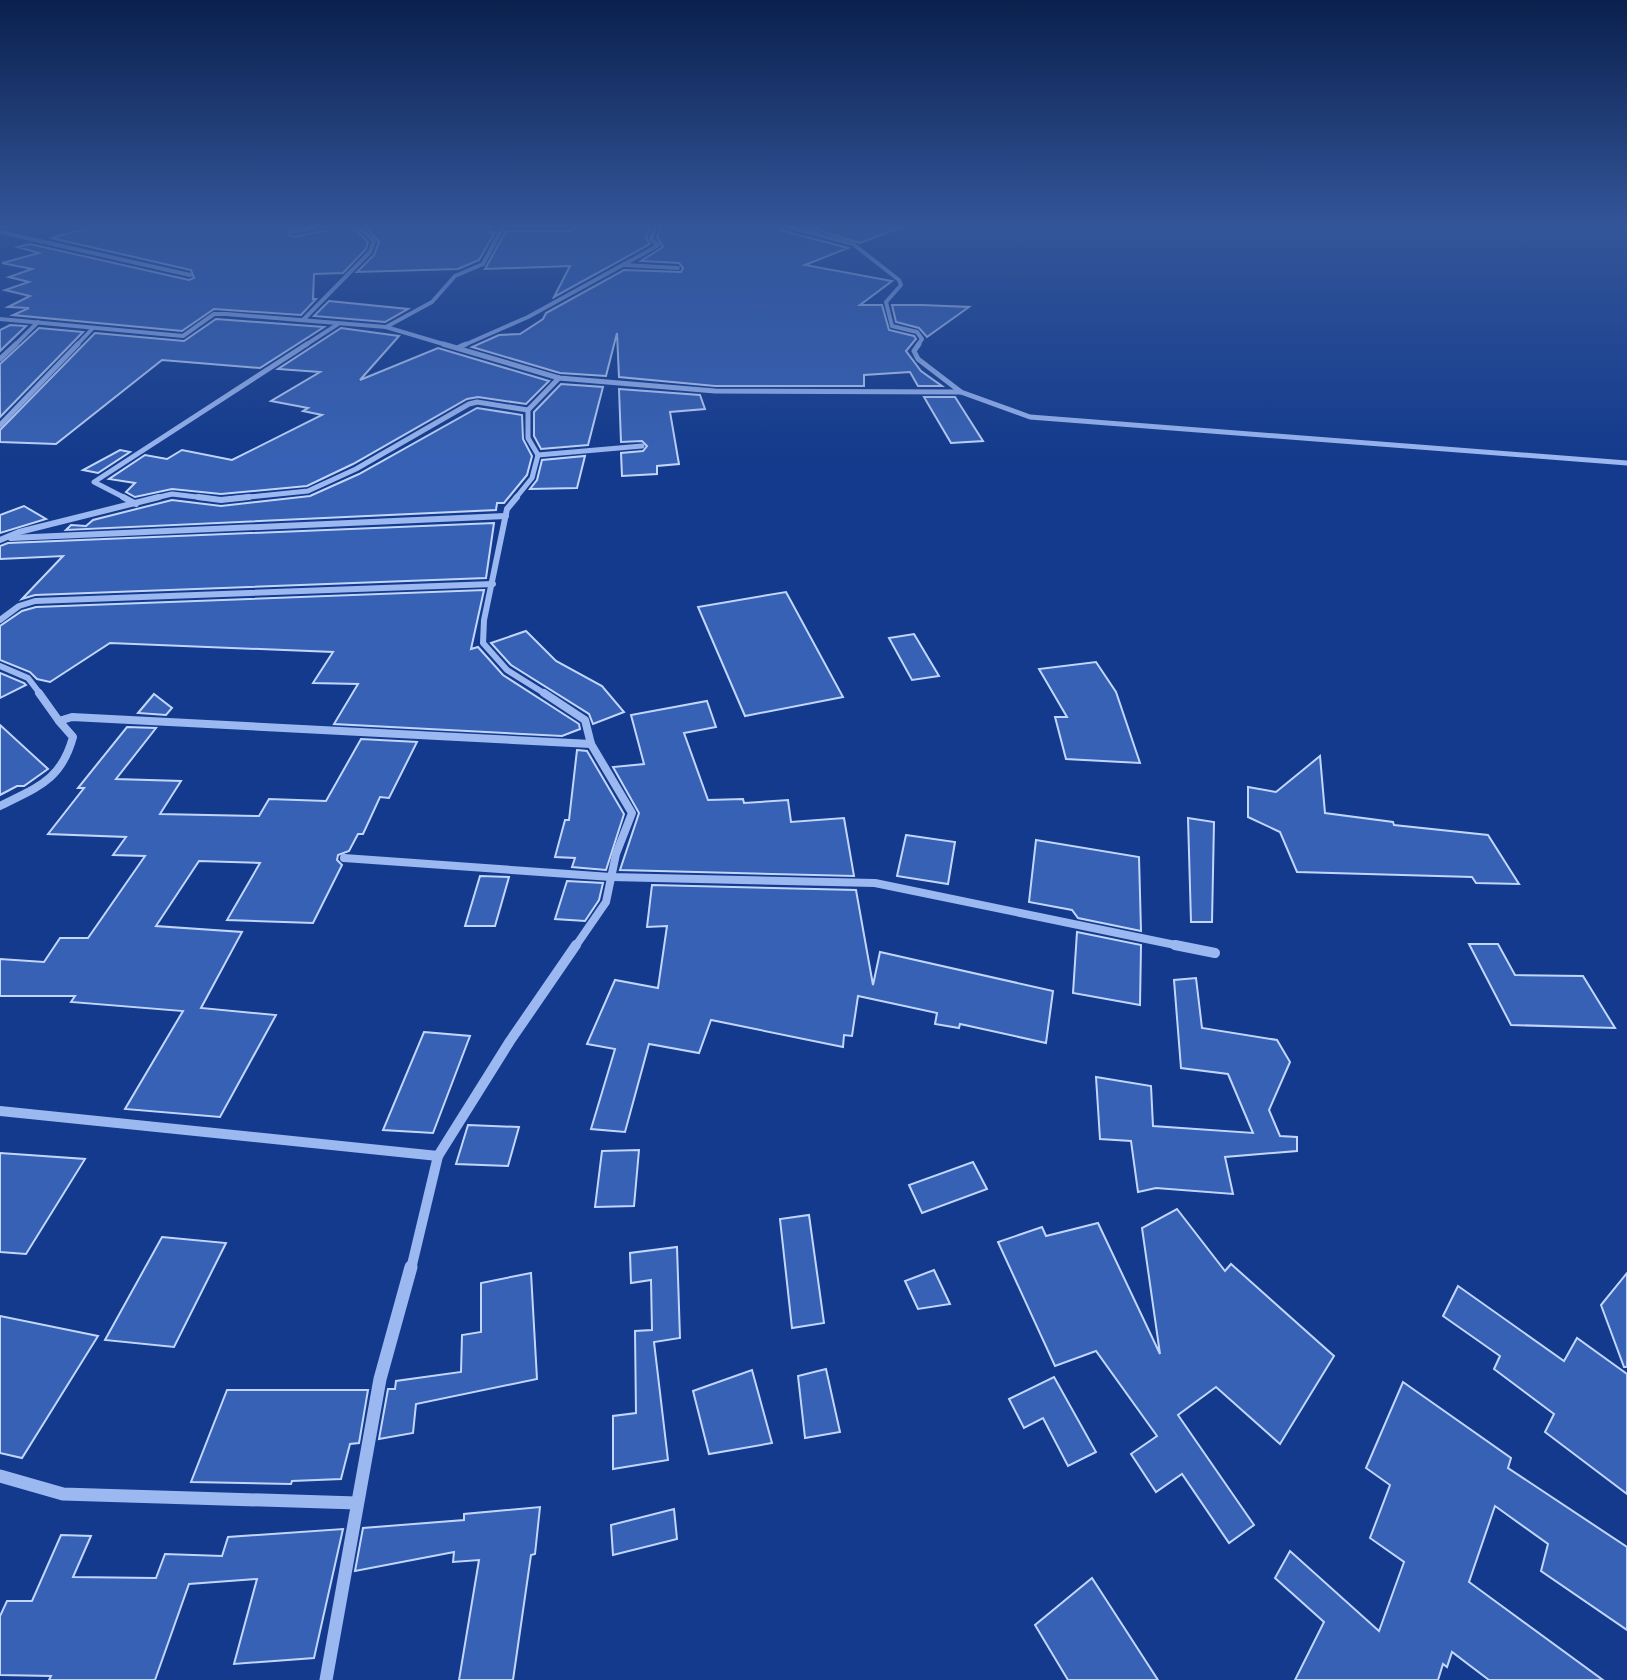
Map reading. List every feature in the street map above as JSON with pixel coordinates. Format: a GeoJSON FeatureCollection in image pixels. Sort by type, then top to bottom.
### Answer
{"type":"FeatureCollection","features":[{"type":"Feature","properties":{"kind":"street"},"geometry":{"type":"LineString","coordinates":[[303,320],[319,303]]}},
{"type":"Feature","properties":{"kind":"street"},"geometry":{"type":"LineString","coordinates":[[386,327],[429,303]]}},
{"type":"Feature","properties":{"kind":"street"},"geometry":{"type":"LineString","coordinates":[[458,348],[553,303]]}},
{"type":"Feature","properties":{"kind":"street"},"geometry":{"type":"LineString","coordinates":[[884,303],[892,326],[917,332],[922,339],[914,351],[918,359],[961,392],[1030,417],[1627,463]]}},
{"type":"Feature","properties":{"kind":"street"},"geometry":{"type":"LineString","coordinates":[[0,319],[183,336],[214,314],[303,320],[386,327],[559,378],[715,391],[961,392]]}},
{"type":"Feature","properties":{"kind":"street"},"geometry":{"type":"LineString","coordinates":[[0,359],[38,322]]}},
{"type":"Feature","properties":{"kind":"street"},"geometry":{"type":"LineString","coordinates":[[137,504],[94,482],[338,324]]}},
{"type":"Feature","properties":{"kind":"street"},"geometry":{"type":"LineString","coordinates":[[0,425],[93,328]]}},
{"type":"Feature","properties":{"kind":"street"},"geometry":{"type":"LineString","coordinates":[[326,1680],[380,1379],[438,1156],[510,1041],[606,902],[616,854],[632,813],[591,744],[585,720],[507,670],[483,643],[484,620],[506,516],[513,499],[532,478],[538,455],[528,438],[528,410],[559,378]]}},
{"type":"Feature","properties":{"kind":"street"},"geometry":{"type":"LineString","coordinates":[[2,539],[82,515],[172,494],[221,500],[308,491],[356,469],[469,404],[477,402],[528,410]]}},
{"type":"Feature","properties":{"kind":"street"},"geometry":{"type":"LineString","coordinates":[[538,455],[642,446]]}},
{"type":"Feature","properties":{"kind":"street"},"geometry":{"type":"LineString","coordinates":[[2,539],[506,516]]}},
{"type":"Feature","properties":{"kind":"street"},"geometry":{"type":"LineString","coordinates":[[0,620],[19,606],[35,601],[493,584]]}},
{"type":"Feature","properties":{"kind":"street"},"geometry":{"type":"LineString","coordinates":[[0,666],[28,678],[73,737],[68,761],[59,774],[0,806]]}},
{"type":"Feature","properties":{"kind":"street"},"geometry":{"type":"LineString","coordinates":[[59,721],[72,717],[591,744]]}},
{"type":"Feature","properties":{"kind":"street"},"geometry":{"type":"LineString","coordinates":[[344,858],[611,877],[875,883],[1215,953]]}},
{"type":"Feature","properties":{"kind":"street"},"geometry":{"type":"LineString","coordinates":[[0,1111],[438,1156]]}},
{"type":"Feature","properties":{"kind":"street"},"geometry":{"type":"LineString","coordinates":[[0,1476],[63,1494],[357,1503]]}},
{"type":"Feature","properties":{"kind":"building"},"geometry":{"type":"Polygon","coordinates":[[[15,303],[312,303],[301,315],[214,309],[182,331],[13,315],[29,308],[8,307],[15,303]]]}},
{"type":"Feature","properties":{"kind":"building"},"geometry":{"type":"Polygon","coordinates":[[[327,303],[408,309],[385,322],[314,316],[327,303]]]}},
{"type":"Feature","properties":{"kind":"building"},"geometry":{"type":"Polygon","coordinates":[[[563,303],[882,305],[889,330],[914,336],[916,339],[906,351],[921,371],[942,386],[918,386],[910,372],[864,375],[864,386],[715,386],[619,377],[617,333],[606,376],[560,373],[472,347],[499,335],[520,334],[543,319],[546,313],[563,303]]]}},
{"type":"Feature","properties":{"kind":"building"},"geometry":{"type":"Polygon","coordinates":[[[892,305],[969,307],[927,337],[919,328],[896,322],[892,305]]]}},
{"type":"Feature","properties":{"kind":"building"},"geometry":{"type":"Polygon","coordinates":[[[216,319],[324,327],[260,368],[162,360],[56,444],[0,442],[0,430],[95,333],[184,341],[216,319]]]}},
{"type":"Feature","properties":{"kind":"building"},"geometry":{"type":"Polygon","coordinates":[[[10,325],[26,326],[0,351],[0,330],[10,325]]]}},
{"type":"Feature","properties":{"kind":"building"},"geometry":{"type":"Polygon","coordinates":[[[39,328],[83,332],[0,417],[0,364],[39,328]]]}},
{"type":"Feature","properties":{"kind":"building"},"geometry":{"type":"Polygon","coordinates":[[[341,328],[399,336],[360,380],[438,348],[549,381],[526,404],[478,397],[467,399],[353,464],[307,486],[221,494],[172,489],[135,497],[126,492],[135,483],[109,479],[145,455],[167,459],[182,450],[232,460],[322,415],[303,411],[308,408],[271,401],[320,372],[278,369],[341,328]]]}},
{"type":"Feature","properties":{"kind":"building"},"geometry":{"type":"Polygon","coordinates":[[[561,384],[603,387],[588,445],[541,449],[534,436],[534,412],[561,384]]]}},
{"type":"Feature","properties":{"kind":"building"},"geometry":{"type":"Polygon","coordinates":[[[619,389],[700,395],[705,409],[670,412],[679,464],[657,466],[657,474],[622,476],[621,453],[643,451],[647,446],[642,441],[621,442],[619,389]]]}},
{"type":"Feature","properties":{"kind":"building"},"geometry":{"type":"Polygon","coordinates":[[[924,397],[955,397],[983,441],[951,443],[924,397]]]}},
{"type":"Feature","properties":{"kind":"building"},"geometry":{"type":"Polygon","coordinates":[[[477,408],[522,415],[523,439],[532,456],[527,475],[504,503],[497,503],[496,510],[66,530],[71,525],[86,526],[93,520],[172,500],[221,506],[310,496],[359,474],[477,408]]]}},
{"type":"Feature","properties":{"kind":"building"},"geometry":{"type":"Polygon","coordinates":[[[120,450],[130,452],[98,473],[83,470],[120,450]]]}},
{"type":"Feature","properties":{"kind":"building"},"geometry":{"type":"Polygon","coordinates":[[[585,456],[577,488],[530,489],[537,480],[542,460],[585,456]]]}},
{"type":"Feature","properties":{"kind":"building"},"geometry":{"type":"Polygon","coordinates":[[[24,506],[46,519],[0,533],[0,515],[24,506]]]}},
{"type":"Feature","properties":{"kind":"building"},"geometry":{"type":"Polygon","coordinates":[[[494,523],[486,578],[35,595],[22,599],[63,556],[0,559],[0,546],[8,543],[494,523]]]}},
{"type":"Feature","properties":{"kind":"building"},"geometry":{"type":"Polygon","coordinates":[[[484,590],[471,649],[478,647],[503,675],[579,724],[580,729],[562,736],[334,724],[358,684],[313,683],[333,652],[110,643],[50,682],[37,679],[30,672],[0,660],[0,626],[22,611],[36,607],[484,590]]]}},
{"type":"Feature","properties":{"kind":"building"},"geometry":{"type":"Polygon","coordinates":[[[786,592],[843,697],[745,716],[698,607],[786,592]]]}},
{"type":"Feature","properties":{"kind":"building"},"geometry":{"type":"Polygon","coordinates":[[[526,631],[556,661],[602,686],[624,712],[593,724],[589,714],[511,665],[491,643],[526,631]]]}},
{"type":"Feature","properties":{"kind":"building"},"geometry":{"type":"Polygon","coordinates":[[[914,634],[939,676],[912,680],[889,638],[914,634]]]}},
{"type":"Feature","properties":{"kind":"building"},"geometry":{"type":"Polygon","coordinates":[[[1096,662],[1116,692],[1140,763],[1066,759],[1055,717],[1067,717],[1039,669],[1096,662]]]}},
{"type":"Feature","properties":{"kind":"building"},"geometry":{"type":"Polygon","coordinates":[[[0,673],[24,683],[26,685],[0,698],[0,673]]]}},
{"type":"Feature","properties":{"kind":"building"},"geometry":{"type":"Polygon","coordinates":[[[154,694],[172,708],[166,715],[138,713],[154,694]]]}},
{"type":"Feature","properties":{"kind":"building"},"geometry":{"type":"Polygon","coordinates":[[[707,701],[716,727],[684,733],[708,800],[743,799],[744,803],[788,800],[791,822],[844,818],[854,876],[620,870],[639,813],[613,767],[644,764],[631,715],[707,701]]]}},
{"type":"Feature","properties":{"kind":"building"},"geometry":{"type":"Polygon","coordinates":[[[0,725],[48,769],[24,786],[17,786],[0,795],[0,725]]]}},
{"type":"Feature","properties":{"kind":"building"},"geometry":{"type":"Polygon","coordinates":[[[127,727],[156,728],[116,779],[181,781],[160,814],[259,816],[269,799],[326,801],[361,739],[417,742],[389,798],[380,797],[363,834],[358,834],[349,851],[338,855],[337,860],[342,865],[313,923],[227,920],[260,863],[199,861],[156,926],[242,932],[201,1008],[276,1015],[220,1117],[125,1109],[183,1011],[71,1002],[75,996],[0,996],[0,959],[44,962],[60,938],[88,938],[145,856],[113,855],[126,837],[48,834],[84,788],[78,788],[127,727]]]}},
{"type":"Feature","properties":{"kind":"building"},"geometry":{"type":"Polygon","coordinates":[[[577,750],[587,751],[624,814],[606,870],[572,867],[575,858],[555,857],[565,820],[569,820],[577,750]]]}},
{"type":"Feature","properties":{"kind":"building"},"geometry":{"type":"Polygon","coordinates":[[[1320,756],[1325,813],[1393,822],[1394,825],[1488,835],[1519,884],[1476,883],[1472,877],[1297,872],[1280,832],[1248,817],[1248,787],[1276,792],[1320,756]]]}},
{"type":"Feature","properties":{"kind":"building"},"geometry":{"type":"Polygon","coordinates":[[[1188,818],[1214,822],[1212,922],[1191,922],[1188,818]]]}},
{"type":"Feature","properties":{"kind":"building"},"geometry":{"type":"Polygon","coordinates":[[[906,835],[955,842],[948,884],[897,876],[906,835]]]}},
{"type":"Feature","properties":{"kind":"building"},"geometry":{"type":"Polygon","coordinates":[[[1036,840],[1139,857],[1141,931],[1078,918],[1072,910],[1029,902],[1036,840]]]}},
{"type":"Feature","properties":{"kind":"building"},"geometry":{"type":"Polygon","coordinates":[[[480,876],[509,877],[495,926],[465,926],[480,876]]]}},
{"type":"Feature","properties":{"kind":"building"},"geometry":{"type":"Polygon","coordinates":[[[567,881],[603,883],[599,900],[585,921],[555,919],[567,881]]]}},
{"type":"Feature","properties":{"kind":"building"},"geometry":{"type":"Polygon","coordinates":[[[652,885],[856,890],[873,985],[880,952],[1053,991],[1046,1043],[960,1024],[959,1028],[935,1024],[937,1013],[858,996],[852,1036],[844,1035],[843,1047],[711,1020],[699,1053],[649,1044],[625,1132],[591,1129],[615,1049],[587,1044],[615,980],[658,988],[667,926],[647,927],[652,885]]]}},
{"type":"Feature","properties":{"kind":"building"},"geometry":{"type":"Polygon","coordinates":[[[1077,932],[1141,945],[1140,1005],[1073,993],[1077,932]]]}},
{"type":"Feature","properties":{"kind":"building"},"geometry":{"type":"Polygon","coordinates":[[[1469,944],[1498,944],[1515,975],[1583,976],[1615,1028],[1511,1025],[1469,944]]]}},
{"type":"Feature","properties":{"kind":"building"},"geometry":{"type":"Polygon","coordinates":[[[1196,978],[1202,1028],[1277,1040],[1290,1062],[1269,1110],[1280,1136],[1297,1137],[1297,1151],[1225,1157],[1233,1194],[1156,1188],[1138,1192],[1131,1141],[1100,1139],[1096,1077],[1151,1086],[1153,1126],[1253,1133],[1228,1074],[1181,1068],[1174,980],[1196,978]]]}},
{"type":"Feature","properties":{"kind":"building"},"geometry":{"type":"Polygon","coordinates":[[[424,1032],[470,1036],[433,1133],[383,1130],[424,1032]]]}},
{"type":"Feature","properties":{"kind":"building"},"geometry":{"type":"Polygon","coordinates":[[[468,1125],[519,1127],[508,1166],[456,1164],[468,1125]]]}},
{"type":"Feature","properties":{"kind":"building"},"geometry":{"type":"Polygon","coordinates":[[[639,1150],[634,1206],[595,1207],[602,1151],[639,1150]]]}},
{"type":"Feature","properties":{"kind":"building"},"geometry":{"type":"Polygon","coordinates":[[[0,1153],[85,1159],[26,1254],[0,1252],[0,1153]]]}},
{"type":"Feature","properties":{"kind":"building"},"geometry":{"type":"Polygon","coordinates":[[[973,1162],[987,1189],[922,1213],[909,1185],[973,1162]]]}},
{"type":"Feature","properties":{"kind":"building"},"geometry":{"type":"Polygon","coordinates":[[[1177,1209],[1225,1271],[1231,1264],[1334,1356],[1280,1444],[1216,1387],[1178,1415],[1254,1525],[1229,1543],[1182,1474],[1156,1492],[1131,1454],[1157,1436],[1096,1351],[1055,1366],[998,1242],[1042,1227],[1046,1236],[1098,1223],[1160,1354],[1142,1228],[1177,1209]]]}},
{"type":"Feature","properties":{"kind":"building"},"geometry":{"type":"Polygon","coordinates":[[[809,1215],[824,1323],[792,1328],[780,1219],[809,1215]]]}},
{"type":"Feature","properties":{"kind":"building"},"geometry":{"type":"Polygon","coordinates":[[[162,1237],[226,1243],[174,1347],[105,1340],[162,1237]]]}},
{"type":"Feature","properties":{"kind":"building"},"geometry":{"type":"Polygon","coordinates":[[[677,1247],[680,1338],[654,1342],[668,1460],[613,1469],[613,1416],[636,1413],[635,1331],[652,1330],[651,1280],[631,1283],[630,1253],[677,1247]]]}},
{"type":"Feature","properties":{"kind":"building"},"geometry":{"type":"Polygon","coordinates":[[[934,1270],[950,1304],[918,1309],[905,1281],[934,1270]]]}},
{"type":"Feature","properties":{"kind":"building"},"geometry":{"type":"Polygon","coordinates":[[[531,1273],[537,1379],[416,1404],[413,1433],[379,1439],[388,1389],[395,1389],[396,1381],[461,1372],[462,1335],[481,1332],[481,1283],[531,1273]]]}},
{"type":"Feature","properties":{"kind":"building"},"geometry":{"type":"Polygon","coordinates":[[[1627,1273],[1627,1367],[1624,1367],[1601,1305],[1627,1273]]]}},
{"type":"Feature","properties":{"kind":"building"},"geometry":{"type":"Polygon","coordinates":[[[1458,1286],[1564,1361],[1577,1338],[1627,1374],[1627,1494],[1545,1432],[1554,1414],[1494,1369],[1500,1356],[1443,1316],[1458,1286]]]}},
{"type":"Feature","properties":{"kind":"building"},"geometry":{"type":"Polygon","coordinates":[[[0,1316],[98,1336],[22,1458],[0,1453],[0,1316]]]}},
{"type":"Feature","properties":{"kind":"building"},"geometry":{"type":"Polygon","coordinates":[[[826,1369],[840,1432],[805,1438],[798,1376],[826,1369]]]}},
{"type":"Feature","properties":{"kind":"building"},"geometry":{"type":"Polygon","coordinates":[[[752,1370],[772,1443],[709,1454],[693,1391],[752,1370]]]}},
{"type":"Feature","properties":{"kind":"building"},"geometry":{"type":"Polygon","coordinates":[[[1054,1377],[1096,1452],[1068,1466],[1043,1418],[1024,1428],[1009,1399],[1054,1377]]]}},
{"type":"Feature","properties":{"kind":"building"},"geometry":{"type":"Polygon","coordinates":[[[1403,1382],[1511,1458],[1508,1468],[1627,1547],[1627,1630],[1541,1571],[1548,1544],[1495,1506],[1469,1582],[1603,1680],[1489,1680],[1452,1652],[1447,1667],[1443,1664],[1438,1680],[1295,1680],[1324,1622],[1275,1578],[1290,1551],[1379,1631],[1404,1562],[1370,1538],[1390,1485],[1366,1468],[1403,1382]]]}},
{"type":"Feature","properties":{"kind":"building"},"geometry":{"type":"Polygon","coordinates":[[[227,1390],[368,1390],[359,1443],[350,1444],[341,1479],[292,1481],[291,1484],[191,1482],[227,1390]]]}},
{"type":"Feature","properties":{"kind":"building"},"geometry":{"type":"Polygon","coordinates":[[[540,1507],[513,1680],[459,1680],[479,1560],[453,1562],[454,1552],[355,1571],[363,1528],[464,1520],[464,1514],[540,1507]]]}},
{"type":"Feature","properties":{"kind":"building"},"geometry":{"type":"Polygon","coordinates":[[[674,1509],[677,1539],[613,1555],[611,1525],[674,1509]]]}},
{"type":"Feature","properties":{"kind":"building"},"geometry":{"type":"Polygon","coordinates":[[[343,1529],[314,1658],[234,1664],[257,1579],[189,1584],[155,1680],[49,1680],[51,1676],[0,1675],[0,1616],[7,1601],[32,1601],[61,1535],[91,1536],[73,1577],[156,1578],[165,1554],[222,1556],[228,1537],[343,1529]]]}},
{"type":"Feature","properties":{"kind":"building"},"geometry":{"type":"Polygon","coordinates":[[[1092,1578],[1158,1680],[1068,1680],[1035,1625],[1092,1578]]]}}]}
